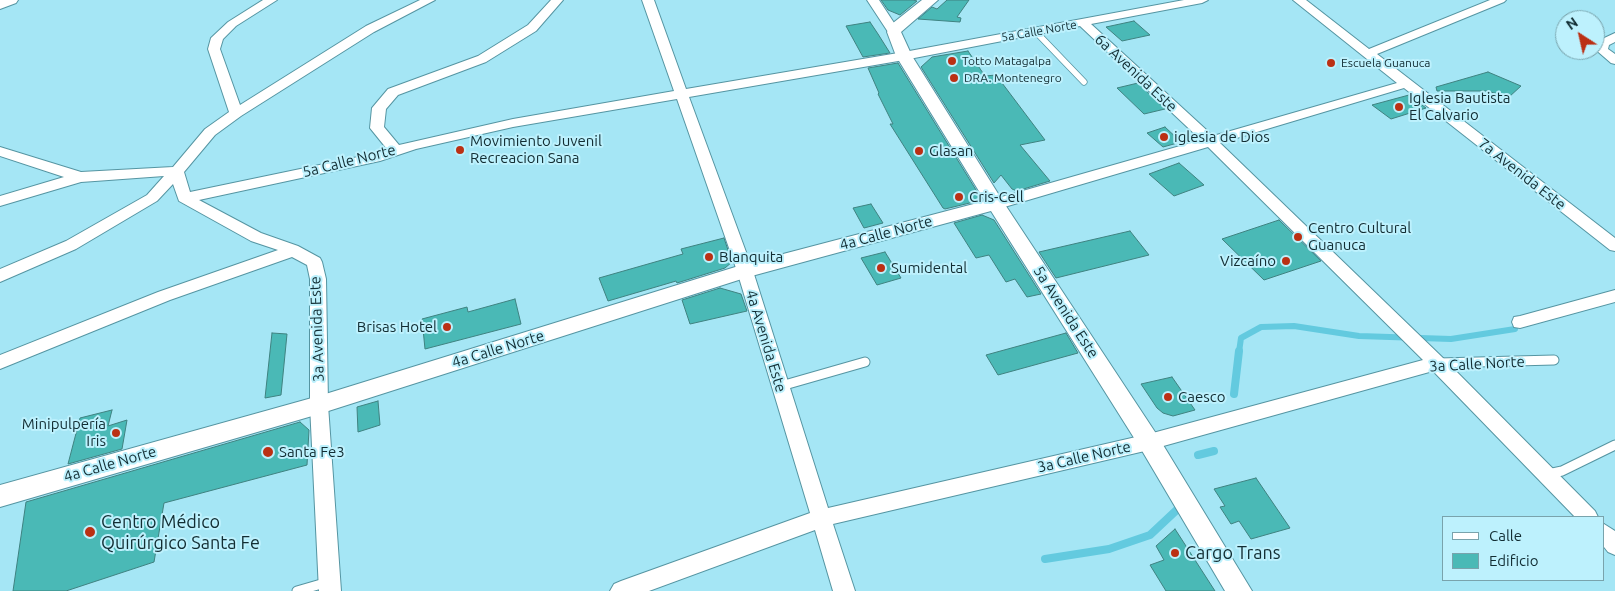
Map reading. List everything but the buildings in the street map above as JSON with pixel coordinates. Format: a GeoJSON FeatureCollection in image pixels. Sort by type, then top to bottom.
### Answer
{"type":"FeatureCollection","features":[{"type":"Feature","properties":{"kind":"street"},"geometry":{"type":"LineString","coordinates":[[0,5],[11,0]]}},
{"type":"Feature","properties":{"kind":"street"},"geometry":{"type":"LineString","coordinates":[[236,113],[214,49],[217,38],[232,24],[271,0]]}},
{"type":"Feature","properties":{"kind":"street"},"geometry":{"type":"LineString","coordinates":[[0,276],[71,245],[152,198],[210,132],[236,113],[370,29],[429,0]]}},
{"type":"Feature","properties":{"kind":"street"},"geometry":{"type":"LineString","coordinates":[[396,150],[377,128],[379,108],[394,92],[482,59],[532,28],[557,0]]}},
{"type":"Feature","properties":{"kind":"street","name":"4a Avenida Este"},"geometry":{"type":"LineString","coordinates":[[648,0],[745,272],[844,591]]}},
{"type":"Feature","properties":{"kind":"street"},"geometry":{"type":"LineString","coordinates":[[873,0],[894,32],[898,26],[930,0]]}},
{"type":"Feature","properties":{"kind":"street","name":"5a Calle Norte"},"geometry":{"type":"LineString","coordinates":[[184,198],[380,157],[412,145],[514,122],[904,56],[1202,0]]}},
{"type":"Feature","properties":{"kind":"street","name":"7a Avenida Este"},"geometry":{"type":"LineString","coordinates":[[1299,0],[1615,246]]}},
{"type":"Feature","properties":{"kind":"street"},"geometry":{"type":"LineString","coordinates":[[1367,54],[1500,0]]}},
{"type":"Feature","properties":{"kind":"street","name":"6a Avenida Este"},"geometry":{"type":"LineString","coordinates":[[1083,23],[1209,140],[1405,331],[1587,516]]}},
{"type":"Feature","properties":{"kind":"street","name":"5a Avenida Este"},"geometry":{"type":"LineString","coordinates":[[894,32],[904,56],[996,204],[1149,442],[1239,591]]}},
{"type":"Feature","properties":{"kind":"street"},"geometry":{"type":"LineString","coordinates":[[1615,37],[1604,43],[1602,50],[1615,60]]}},
{"type":"Feature","properties":{"kind":"street"},"geometry":{"type":"LineString","coordinates":[[996,204],[1209,140],[1406,84]]}},
{"type":"Feature","properties":{"kind":"street"},"geometry":{"type":"LineString","coordinates":[[0,151],[80,177]]}},
{"type":"Feature","properties":{"kind":"street"},"geometry":{"type":"LineString","coordinates":[[0,201],[80,177],[177,171]]}},
{"type":"Feature","properties":{"kind":"street"},"geometry":{"type":"LineString","coordinates":[[177,171],[184,198]]}},
{"type":"Feature","properties":{"kind":"street","name":"3a Avenida Este"},"geometry":{"type":"LineString","coordinates":[[184,198],[256,237],[294,250],[314,262],[318,279],[319,405],[330,586]]}},
{"type":"Feature","properties":{"kind":"street","name":"4a Calle Norte"},"geometry":{"type":"LineString","coordinates":[[0,496],[319,405],[745,272],[996,204]]}},
{"type":"Feature","properties":{"kind":"street"},"geometry":{"type":"LineString","coordinates":[[0,362],[164,296],[294,250]]}},
{"type":"Feature","properties":{"kind":"street"},"geometry":{"type":"LineString","coordinates":[[1520,322],[1615,296]]}},
{"type":"Feature","properties":{"kind":"street","name":"3a Calle Norte"},"geometry":{"type":"LineString","coordinates":[[621,591],[822,518],[1149,442],[1437,363]]}},
{"type":"Feature","properties":{"kind":"street"},"geometry":{"type":"LineString","coordinates":[[1605,535],[1615,545]]}},
{"type":"Feature","properties":{"kind":"lane"},"geometry":{"type":"LineString","coordinates":[[1036,32],[1084,82]]}},
{"type":"Feature","properties":{"kind":"lane","name":"3a Calle Norte"},"geometry":{"type":"LineString","coordinates":[[1437,363],[1554,360]]}},
{"type":"Feature","properties":{"kind":"lane"},"geometry":{"type":"LineString","coordinates":[[781,386],[865,362]]}},
{"type":"Feature","properties":{"kind":"lane"},"geometry":{"type":"LineString","coordinates":[[1546,474],[1562,471],[1615,445]]}},
{"type":"Feature","properties":{"kind":"lane"},"geometry":{"type":"LineString","coordinates":[[297,591],[330,586]]}},
{"type":"Feature","properties":{"kind":"waterway"},"geometry":{"type":"LineString","coordinates":[[1239,352],[1241,338],[1261,327],[1294,326],[1359,336],[1451,339],[1515,329]]}},
{"type":"Feature","properties":{"kind":"waterway"},"geometry":{"type":"LineString","coordinates":[[1234,394],[1239,351]]}},
{"type":"Feature","properties":{"kind":"waterway"},"geometry":{"type":"LineString","coordinates":[[1198,455],[1214,451]]}},
{"type":"Feature","properties":{"kind":"waterway"},"geometry":{"type":"LineString","coordinates":[[1045,559],[1109,549],[1150,535],[1182,505]]}},
{"type":"Feature","properties":{"kind":"place","name":"Totto Matagalpa"},"geometry":{"type":"Point","coordinates":[952,61]}},
{"type":"Feature","properties":{"kind":"place","name":"Escuela Guanuca"},"geometry":{"type":"Point","coordinates":[1331,63]}},
{"type":"Feature","properties":{"kind":"place","name":"DRA. Montenegro"},"geometry":{"type":"Point","coordinates":[954,78]}},
{"type":"Feature","properties":{"kind":"place","name":"Iglesia Bautista El Calvario"},"geometry":{"type":"Point","coordinates":[1399,107]}},
{"type":"Feature","properties":{"kind":"place","name":"iglesia de Dios"},"geometry":{"type":"Point","coordinates":[1164,137]}},
{"type":"Feature","properties":{"kind":"place","name":"Movimiento Juvenil Recreacion Sana"},"geometry":{"type":"Point","coordinates":[460,150]}},
{"type":"Feature","properties":{"kind":"place","name":"Glasan"},"geometry":{"type":"Point","coordinates":[919,151]}},
{"type":"Feature","properties":{"kind":"place","name":"Cris-Cell"},"geometry":{"type":"Point","coordinates":[959,197]}},
{"type":"Feature","properties":{"kind":"place","name":"Centro Cultural Guanuca"},"geometry":{"type":"Point","coordinates":[1298,237]}},
{"type":"Feature","properties":{"kind":"place","name":"Blanquita"},"geometry":{"type":"Point","coordinates":[709,257]}},
{"type":"Feature","properties":{"kind":"place","name":"Vizcaíno"},"geometry":{"type":"Point","coordinates":[1286,261]}},
{"type":"Feature","properties":{"kind":"place","name":"Sumidental"},"geometry":{"type":"Point","coordinates":[881,268]}},
{"type":"Feature","properties":{"kind":"place","name":"Brisas Hotel"},"geometry":{"type":"Point","coordinates":[447,327]}},
{"type":"Feature","properties":{"kind":"place","name":"Caesco"},"geometry":{"type":"Point","coordinates":[1168,397]}},
{"type":"Feature","properties":{"kind":"place","name":"Minipulpería Iris"},"geometry":{"type":"Point","coordinates":[116,433]}},
{"type":"Feature","properties":{"kind":"place","name":"Santa Fe3"},"geometry":{"type":"Point","coordinates":[268,452]}},
{"type":"Feature","properties":{"kind":"place","name":"Centro Médico Quirúrgico Santa Fe"},"geometry":{"type":"Point","coordinates":[90,532]}},
{"type":"Feature","properties":{"kind":"place","name":"Cargo Trans"},"geometry":{"type":"Point","coordinates":[1175,553]}}]}
